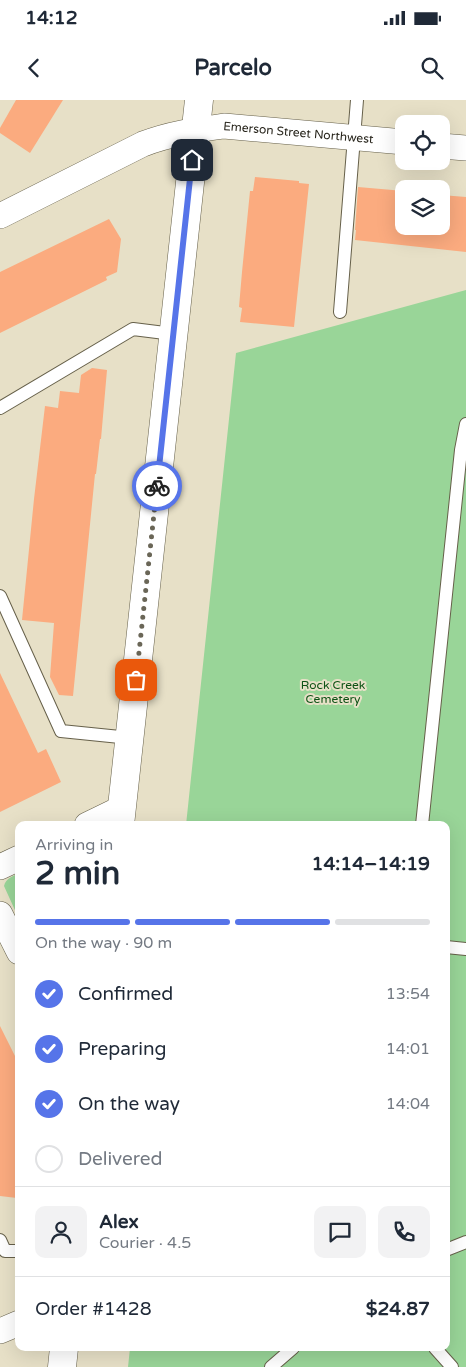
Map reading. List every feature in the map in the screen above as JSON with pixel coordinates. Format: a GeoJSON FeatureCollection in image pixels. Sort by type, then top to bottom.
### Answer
{"type":"FeatureCollection","features":[{"type":"Feature","properties":{"kind":"main road"},"geometry":{"type":"LineString","coordinates":[[121,816],[199,100]]}},
{"type":"Feature","properties":{"kind":"main road"},"geometry":{"type":"LineString","coordinates":[[62,1367],[64,1351]]}},
{"type":"Feature","properties":{"kind":"street","name":"Emerson Street Northwest"},"geometry":{"type":"LineString","coordinates":[[0,216],[143,144],[196,130],[224,126],[395,141]]}},
{"type":"Feature","properties":{"kind":"street"},"geometry":{"type":"LineString","coordinates":[[450,147],[466,148]]}},
{"type":"Feature","properties":{"kind":"street"},"geometry":{"type":"LineString","coordinates":[[102,821],[121,816]]}},
{"type":"Feature","properties":{"kind":"street"},"geometry":{"type":"LineString","coordinates":[[0,867],[15,860]]}},
{"type":"Feature","properties":{"kind":"street"},"geometry":{"type":"LineString","coordinates":[[0,914],[15,944]]}},
{"type":"Feature","properties":{"kind":"street"},"geometry":{"type":"LineString","coordinates":[[0,1331],[15,1325]]}},
{"type":"Feature","properties":{"kind":"lane"},"geometry":{"type":"LineString","coordinates":[[340,312],[357,100]]}},
{"type":"Feature","properties":{"kind":"lane"},"geometry":{"type":"LineString","coordinates":[[0,408],[132,329],[174,334]]}},
{"type":"Feature","properties":{"kind":"lane"},"geometry":{"type":"LineString","coordinates":[[422,821],[461,450],[466,424]]}},
{"type":"Feature","properties":{"kind":"lane"},"geometry":{"type":"LineString","coordinates":[[0,596],[61,730],[130,738]]}},
{"type":"Feature","properties":{"kind":"lane"},"geometry":{"type":"LineString","coordinates":[[450,947],[466,949]]}},
{"type":"Feature","properties":{"kind":"lane"},"geometry":{"type":"LineString","coordinates":[[0,1240],[5,1250],[15,1251]]}},
{"type":"Feature","properties":{"kind":"lane"},"geometry":{"type":"LineString","coordinates":[[450,1248],[466,1242]]}},
{"type":"Feature","properties":{"kind":"lane"},"geometry":{"type":"LineString","coordinates":[[271,1367],[290,1351]]}},
{"type":"Feature","properties":{"kind":"lane"},"geometry":{"type":"LineString","coordinates":[[438,1351],[452,1367]]}},
{"type":"Feature","properties":{"kind":"green space","name":"Rock Creek Cemetery"},"geometry":{"type":"Polygon","coordinates":[[[466,290],[466,1367],[128,1367],[130,1351],[450,1351],[450,821],[186,821],[236,353],[466,290]]]}},
{"type":"Feature","properties":{"kind":"green space"},"geometry":{"type":"Polygon","coordinates":[[[15,875],[15,910],[4,886],[8,879],[15,875]]]}},
{"type":"Feature","properties":{"kind":"building"},"geometry":{"type":"Polygon","coordinates":[[[16,100],[63,100],[30,153],[0,133],[0,128],[16,100]]]}},
{"type":"Feature","properties":{"kind":"building"},"geometry":{"type":"Polygon","coordinates":[[[255,177],[299,181],[299,183],[309,184],[294,327],[240,322],[242,308],[239,307],[250,191],[253,191],[255,177]]]}},
{"type":"Feature","properties":{"kind":"building"},"geometry":{"type":"Polygon","coordinates":[[[358,187],[395,190],[395,235],[450,235],[450,196],[466,197],[466,252],[355,240],[358,187]]]}},
{"type":"Feature","properties":{"kind":"building"},"geometry":{"type":"Polygon","coordinates":[[[109,219],[121,239],[117,272],[106,277],[107,280],[0,333],[0,272],[109,219]]]}},
{"type":"Feature","properties":{"kind":"building"},"geometry":{"type":"Polygon","coordinates":[[[92,368],[107,370],[101,439],[95,474],[73,696],[59,695],[50,677],[54,623],[22,620],[34,499],[45,406],[58,408],[60,391],[79,393],[81,375],[92,368]]]}},
{"type":"Feature","properties":{"kind":"building"},"geometry":{"type":"Polygon","coordinates":[[[0,673],[38,753],[46,749],[61,782],[0,812],[0,673]]]}},
{"type":"Feature","properties":{"kind":"building"},"geometry":{"type":"Polygon","coordinates":[[[0,1026],[15,1056],[15,1198],[0,1196],[0,1026]]]}},
{"type":"Feature","properties":{"kind":"way so far"},"geometry":{"type":"LineString","coordinates":[[136,680],[157,486]]}},
{"type":"Feature","properties":{"kind":"route"},"geometry":{"type":"LineString","coordinates":[[157,486],[192,160]]}}]}
